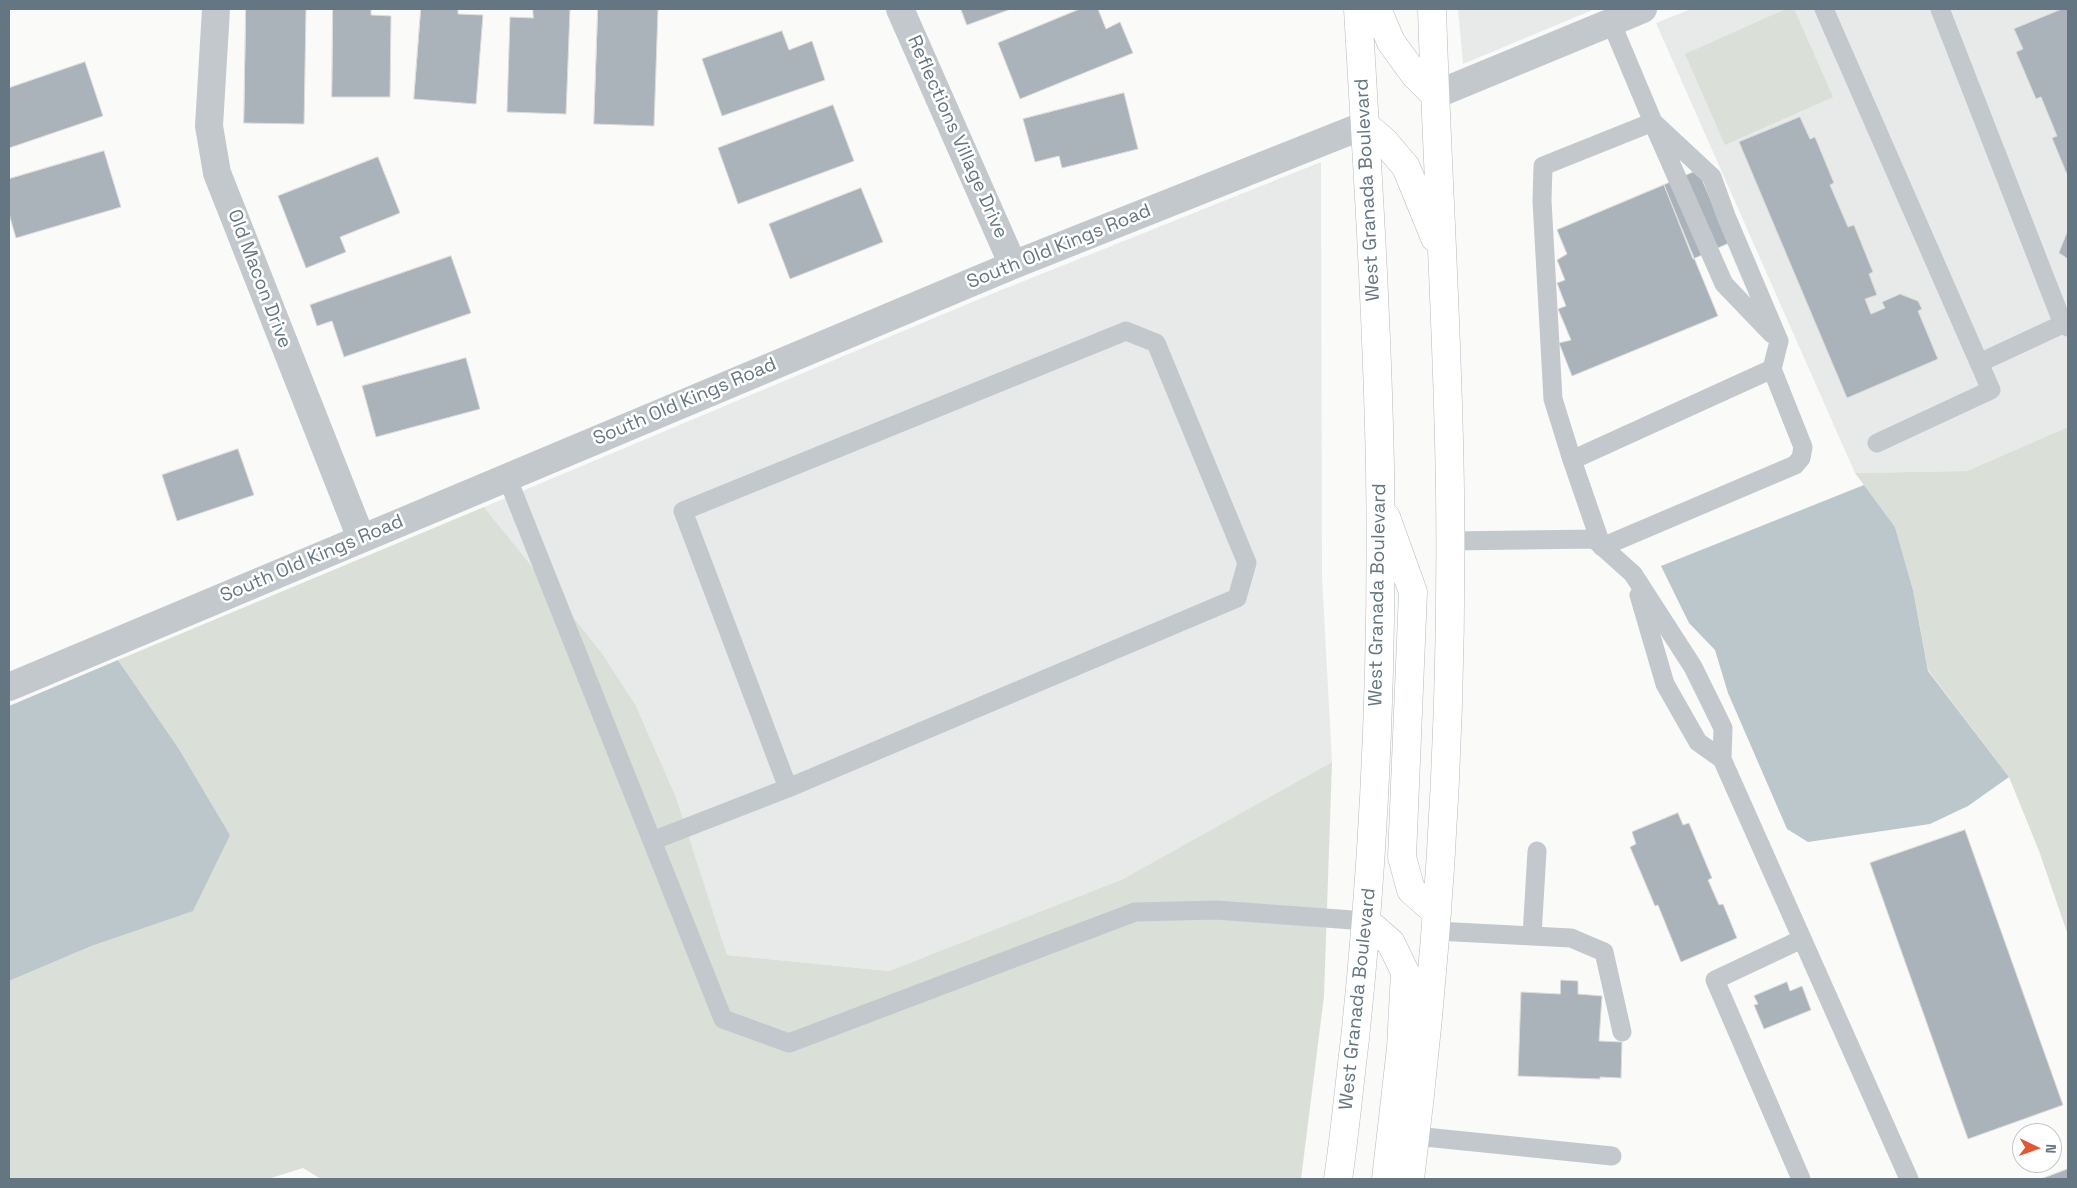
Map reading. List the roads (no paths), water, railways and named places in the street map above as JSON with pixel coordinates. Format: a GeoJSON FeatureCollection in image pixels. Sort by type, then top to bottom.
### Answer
{"type":"FeatureCollection","features":[{"type":"Feature","properties":{"kind":"main road","name":"West Granada Boulevard"},"geometry":{"type":"LineString","coordinates":[[1338,1179],[1366,921],[1374,793],[1379,645],[1379,500],[1374,306],[1358,9]]}},
{"type":"Feature","properties":{"kind":"main road"},"geometry":{"type":"LineString","coordinates":[[1377,9],[1391,42],[1416,76],[1435,95]]}},
{"type":"Feature","properties":{"kind":"main road"},"geometry":{"type":"LineString","coordinates":[[1410,1179],[1436,922],[1447,758],[1450,541],[1448,435],[1432,9]]}},
{"type":"Feature","properties":{"kind":"main road"},"geometry":{"type":"LineString","coordinates":[[1365,125],[1384,141],[1406,167],[1442,255]]}},
{"type":"Feature","properties":{"kind":"main road"},"geometry":{"type":"LineString","coordinates":[[1379,500],[1413,592],[1402,857],[1411,890],[1436,922]]}},
{"type":"Feature","properties":{"kind":"main road"},"geometry":{"type":"LineString","coordinates":[[1366,921],[1392,943],[1404,972],[1401,1048],[1386,1179]]}},
{"type":"Feature","properties":{"kind":"street","name":"Old Macon Drive"},"geometry":{"type":"LineString","coordinates":[[216,9],[209,126],[217,173],[361,538]]}},
{"type":"Feature","properties":{"kind":"street","name":"Reflections Village Drive"},"geometry":{"type":"LineString","coordinates":[[900,9],[1013,265]]}},
{"type":"Feature","properties":{"kind":"street"},"geometry":{"type":"LineString","coordinates":[[1435,95],[1643,9]]}},
{"type":"Feature","properties":{"kind":"street","name":"South Old Kings Road"},"geometry":{"type":"LineString","coordinates":[[9,686],[1013,265],[1365,125]]}},
{"type":"Feature","properties":{"kind":"lane"},"geometry":{"type":"LineString","coordinates":[[1824,9],[1991,390],[1877,444]]}},
{"type":"Feature","properties":{"kind":"lane"},"geometry":{"type":"LineString","coordinates":[[1940,9],[2066,325],[1979,363]]}},
{"type":"Feature","properties":{"kind":"lane"},"geometry":{"type":"LineString","coordinates":[[1611,22],[1724,284],[1778,341]]}},
{"type":"Feature","properties":{"kind":"lane"},"geometry":{"type":"LineString","coordinates":[[1602,547],[1553,399],[1542,202],[1543,166],[1653,122]]}},
{"type":"Feature","properties":{"kind":"lane"},"geometry":{"type":"LineString","coordinates":[[1602,547],[1795,465],[1802,458],[1803,447],[1772,369],[1778,341],[1726,216],[1712,177],[1653,122]]}},
{"type":"Feature","properties":{"kind":"lane"},"geometry":{"type":"LineString","coordinates":[[652,841],[788,788],[1237,598],[1247,563],[1156,343],[1126,331],[683,511],[788,788]]}},
{"type":"Feature","properties":{"kind":"lane"},"geometry":{"type":"LineString","coordinates":[[1572,460],[1772,369]]}},
{"type":"Feature","properties":{"kind":"lane"},"geometry":{"type":"LineString","coordinates":[[507,477],[723,1019],[789,1043],[1135,912],[1216,910],[1366,921]]}},
{"type":"Feature","properties":{"kind":"lane"},"geometry":{"type":"LineString","coordinates":[[1450,541],[1594,539],[1633,574],[1693,667],[1723,728],[1722,759],[1909,1179]]}},
{"type":"Feature","properties":{"kind":"lane"},"geometry":{"type":"LineString","coordinates":[[1633,574],[1665,684],[1698,742],[1722,759]]}},
{"type":"Feature","properties":{"kind":"lane"},"geometry":{"type":"LineString","coordinates":[[1532,936],[1537,851]]}},
{"type":"Feature","properties":{"kind":"lane"},"geometry":{"type":"LineString","coordinates":[[1436,922],[1532,936],[1571,938],[1604,952],[1622,1032]]}},
{"type":"Feature","properties":{"kind":"lane"},"geometry":{"type":"LineString","coordinates":[[1801,1179],[1715,980],[1802,939]]}},
{"type":"Feature","properties":{"kind":"lane"},"geometry":{"type":"LineString","coordinates":[[1415,1136],[1612,1156]]}}]}
